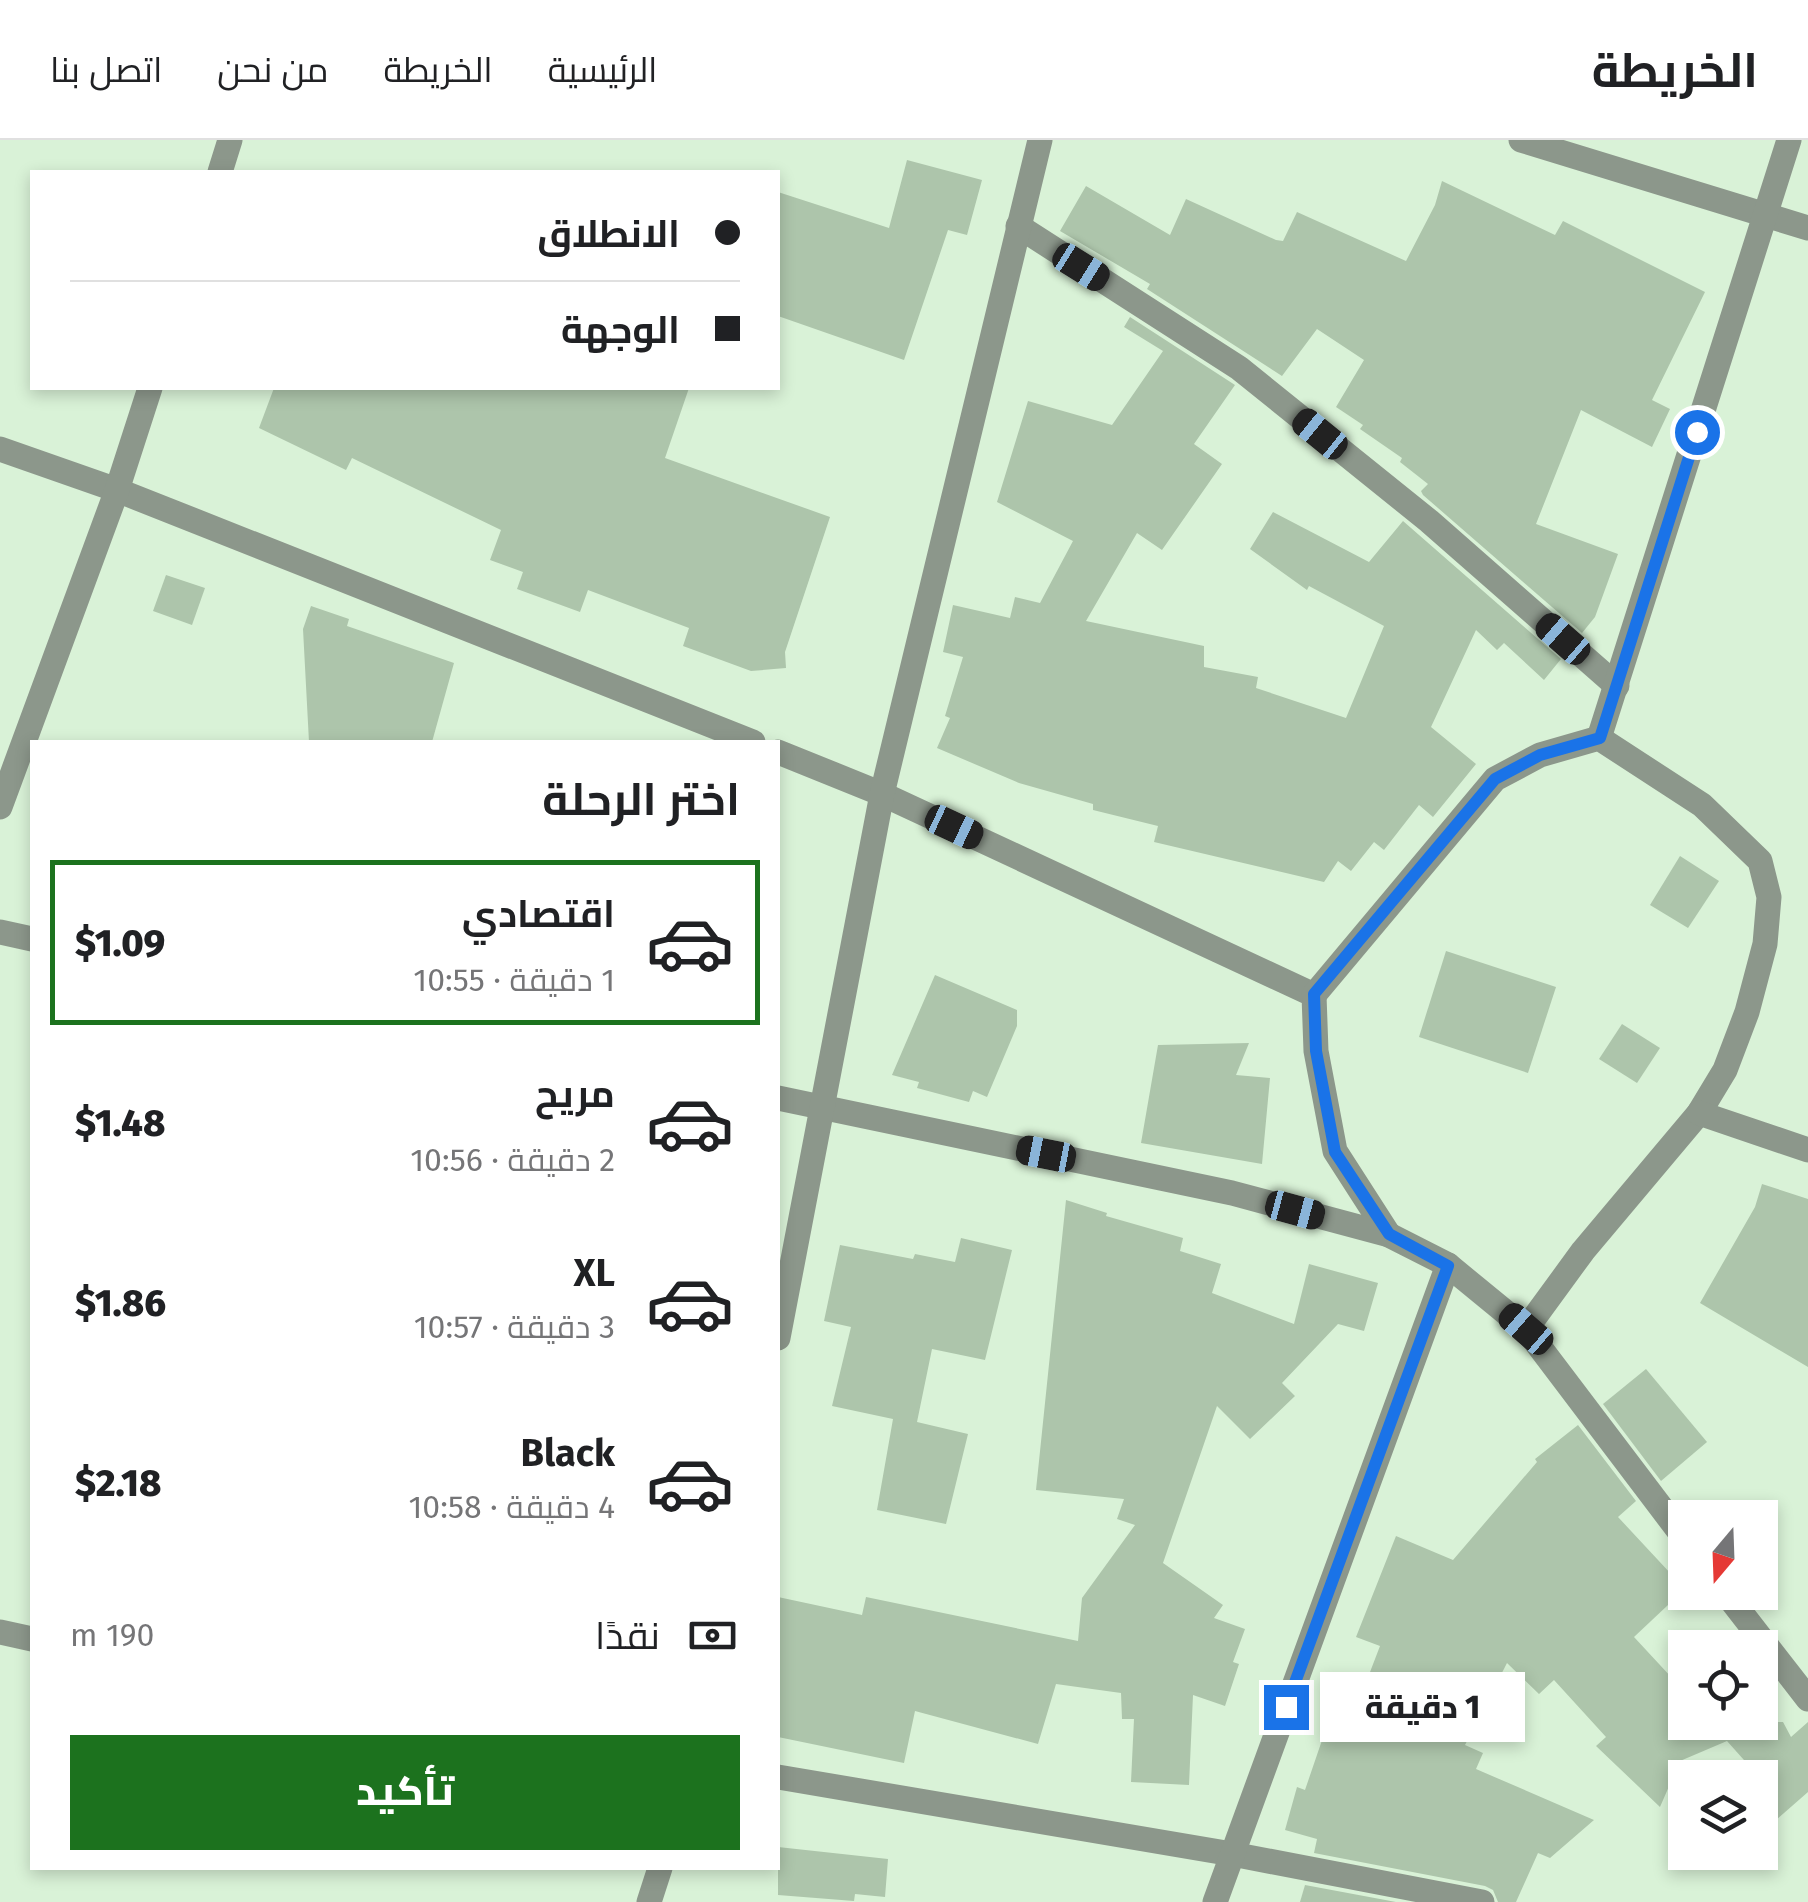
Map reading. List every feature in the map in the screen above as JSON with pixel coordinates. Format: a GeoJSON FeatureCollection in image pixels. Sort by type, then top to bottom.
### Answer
{"type":"FeatureCollection","features":[{"type":"Feature","properties":{"kind":"street"},"geometry":{"type":"LineString","coordinates":[[221,170],[230,140]]}},
{"type":"Feature","properties":{"kind":"street"},"geometry":{"type":"LineString","coordinates":[[780,1328],[882,794],[1040,140]]}},
{"type":"Feature","properties":{"kind":"street"},"geometry":{"type":"LineString","coordinates":[[1521,140],[1808,228]]}},
{"type":"Feature","properties":{"kind":"street"},"geometry":{"type":"LineString","coordinates":[[1600,738],[1788,140]]}},
{"type":"Feature","properties":{"kind":"street"},"geometry":{"type":"LineString","coordinates":[[1018,226],[1239,368],[1428,521],[1617,686]]}},
{"type":"Feature","properties":{"kind":"street"},"geometry":{"type":"LineString","coordinates":[[0,808],[117,490],[149,390]]}},
{"type":"Feature","properties":{"kind":"street"},"geometry":{"type":"LineString","coordinates":[[0,449],[117,490],[749,740]]}},
{"type":"Feature","properties":{"kind":"street"},"geometry":{"type":"LineString","coordinates":[[1389,1234],[1335,1152],[1316,1051],[1314,994],[1495,779],[1540,755],[1600,738],[1702,805],[1760,862],[1769,897],[1765,944],[1747,1012],[1724,1070],[1698,1113],[1583,1251],[1526,1329]]}},
{"type":"Feature","properties":{"kind":"street"},"geometry":{"type":"LineString","coordinates":[[780,753],[882,794],[1314,994]]}},
{"type":"Feature","properties":{"kind":"street"},"geometry":{"type":"LineString","coordinates":[[0,932],[30,939]]}},
{"type":"Feature","properties":{"kind":"street"},"geometry":{"type":"LineString","coordinates":[[780,1098],[1232,1193],[1389,1234],[1448,1266],[1526,1329],[1668,1517]]}},
{"type":"Feature","properties":{"kind":"street"},"geometry":{"type":"LineString","coordinates":[[1698,1113],[1808,1150]]}},
{"type":"Feature","properties":{"kind":"street"},"geometry":{"type":"LineString","coordinates":[[1215,1902],[1448,1266]]}},
{"type":"Feature","properties":{"kind":"street"},"geometry":{"type":"LineString","coordinates":[[1739,1610],[1808,1699]]}},
{"type":"Feature","properties":{"kind":"street"},"geometry":{"type":"LineString","coordinates":[[0,1632],[30,1639]]}},
{"type":"Feature","properties":{"kind":"street"},"geometry":{"type":"LineString","coordinates":[[780,1777],[1232,1854],[1482,1902]]}},
{"type":"Feature","properties":{"kind":"street"},"geometry":{"type":"LineString","coordinates":[[649,1902],[659,1870]]}},
{"type":"Feature","properties":{"kind":"building"},"geometry":{"type":"Polygon","coordinates":[[[907,160],[982,180],[967,235],[948,230],[904,360],[780,317],[780,193],[889,228],[907,160]]]}},
{"type":"Feature","properties":{"kind":"building"},"geometry":{"type":"Polygon","coordinates":[[[1442,181],[1555,235],[1563,221],[1705,292],[1652,400],[1670,409],[1652,447],[1581,410],[1536,524],[1618,554],[1595,617],[1582,633],[1423,495],[1421,491],[1428,484],[1400,462],[1402,458],[1336,407],[1364,360],[1317,329],[1282,376],[1147,289],[1150,284],[1060,231],[1086,186],[1170,235],[1186,199],[1283,241],[1297,212],[1406,261],[1435,205],[1442,181]]]}},
{"type":"Feature","properties":{"kind":"building"},"geometry":{"type":"Polygon","coordinates":[[[1130,317],[1235,385],[1194,444],[1222,464],[1162,550],[1137,533],[1086,621],[1204,646],[1204,667],[1258,677],[1256,688],[1346,718],[1384,626],[1309,586],[1307,590],[1250,549],[1273,512],[1369,562],[1403,521],[1561,659],[1544,680],[1504,643],[1497,650],[1476,630],[1431,727],[1476,764],[1433,817],[1419,805],[1384,850],[1374,842],[1351,871],[1338,861],[1324,882],[1154,842],[1158,826],[1093,810],[1093,804],[1019,783],[937,748],[950,718],[945,716],[963,657],[943,652],[953,605],[1010,618],[1015,597],[1040,603],[1073,541],[997,502],[1028,401],[1112,425],[1163,351],[1124,327],[1130,317]]]}},
{"type":"Feature","properties":{"kind":"building"},"geometry":{"type":"Polygon","coordinates":[[[273,390],[688,390],[665,458],[830,517],[785,652],[786,668],[751,671],[683,646],[689,628],[588,590],[580,612],[517,589],[523,572],[490,560],[501,530],[352,458],[346,470],[259,428],[273,390]]]}},
{"type":"Feature","properties":{"kind":"building"},"geometry":{"type":"Polygon","coordinates":[[[166,575],[205,588],[192,625],[153,611],[166,575]]]}},
{"type":"Feature","properties":{"kind":"building"},"geometry":{"type":"Polygon","coordinates":[[[311,606],[349,619],[347,626],[454,663],[433,740],[309,740],[303,629],[311,606]]]}},
{"type":"Feature","properties":{"kind":"building"},"geometry":{"type":"Polygon","coordinates":[[[1680,856],[1719,881],[1688,928],[1650,905],[1680,856]]]}},
{"type":"Feature","properties":{"kind":"building"},"geometry":{"type":"Polygon","coordinates":[[[1446,951],[1556,987],[1528,1073],[1419,1037],[1446,951]]]}},
{"type":"Feature","properties":{"kind":"building"},"geometry":{"type":"Polygon","coordinates":[[[935,975],[1017,1010],[1017,1026],[987,1097],[973,1091],[969,1102],[917,1088],[919,1082],[892,1075],[935,975]]]}},
{"type":"Feature","properties":{"kind":"building"},"geometry":{"type":"Polygon","coordinates":[[[1622,1024],[1660,1048],[1637,1083],[1599,1059],[1622,1024]]]}},
{"type":"Feature","properties":{"kind":"building"},"geometry":{"type":"Polygon","coordinates":[[[1249,1043],[1236,1075],[1270,1078],[1262,1164],[1141,1143],[1158,1045],[1249,1043]]]}},
{"type":"Feature","properties":{"kind":"building"},"geometry":{"type":"Polygon","coordinates":[[[1762,1184],[1808,1199],[1808,1367],[1700,1303],[1755,1207],[1762,1184]]]}},
{"type":"Feature","properties":{"kind":"building"},"geometry":{"type":"Polygon","coordinates":[[[1066,1200],[1183,1238],[1180,1251],[1221,1264],[1212,1293],[1294,1324],[1309,1264],[1378,1283],[1364,1331],[1338,1324],[1282,1383],[1295,1396],[1250,1439],[1217,1406],[1163,1563],[1223,1605],[1214,1618],[1245,1629],[1233,1662],[1239,1664],[1225,1706],[1193,1695],[1189,1785],[1131,1782],[1134,1719],[1122,1719],[1121,1693],[1056,1684],[1038,1744],[915,1711],[904,1763],[780,1737],[780,1597],[862,1615],[866,1597],[1078,1641],[1082,1598],[1135,1525],[1117,1519],[1124,1499],[1036,1490],[1066,1200]]]}},
{"type":"Feature","properties":{"kind":"building"},"geometry":{"type":"Polygon","coordinates":[[[961,1238],[1012,1250],[985,1360],[932,1349],[917,1422],[968,1434],[946,1524],[877,1510],[893,1419],[832,1406],[851,1327],[824,1321],[840,1245],[913,1259],[915,1254],[955,1262],[961,1238]]]}},
{"type":"Feature","properties":{"kind":"building"},"geometry":{"type":"Polygon","coordinates":[[[1646,1369],[1707,1442],[1661,1481],[1603,1404],[1646,1369]]]}},
{"type":"Feature","properties":{"kind":"building"},"geometry":{"type":"Polygon","coordinates":[[[1578,1425],[1636,1501],[1618,1517],[1668,1571],[1668,1605],[1634,1637],[1668,1674],[1668,1740],[1778,1740],[1778,1722],[1783,1722],[1791,1737],[1808,1722],[1808,1792],[1778,1818],[1778,1760],[1744,1760],[1727,1741],[1682,1760],[1668,1760],[1668,1789],[1660,1807],[1596,1746],[1606,1737],[1554,1680],[1539,1694],[1507,1663],[1465,1745],[1483,1753],[1476,1769],[1594,1820],[1550,1858],[1538,1853],[1516,1902],[1498,1902],[1493,1890],[1485,1886],[1314,1853],[1317,1839],[1285,1830],[1297,1787],[1305,1790],[1332,1711],[1352,1719],[1380,1646],[1356,1637],[1396,1536],[1453,1560],[1537,1462],[1535,1459],[1578,1425]]]}},
{"type":"Feature","properties":{"kind":"building"},"geometry":{"type":"Polygon","coordinates":[[[780,1847],[888,1859],[885,1897],[855,1894],[854,1901],[778,1895],[780,1847]]]}},
{"type":"Feature","properties":{"kind":"building"},"geometry":{"type":"Polygon","coordinates":[[[1305,1885],[1396,1902],[1300,1902],[1305,1885]]]}},
{"type":"Feature","properties":{"kind":"route"},"geometry":{"type":"LineString","coordinates":[[1286,1707],[1448,1266],[1389,1234],[1335,1152],[1316,1051],[1314,994],[1495,779],[1540,755],[1600,738],[1697,432]]}}]}
